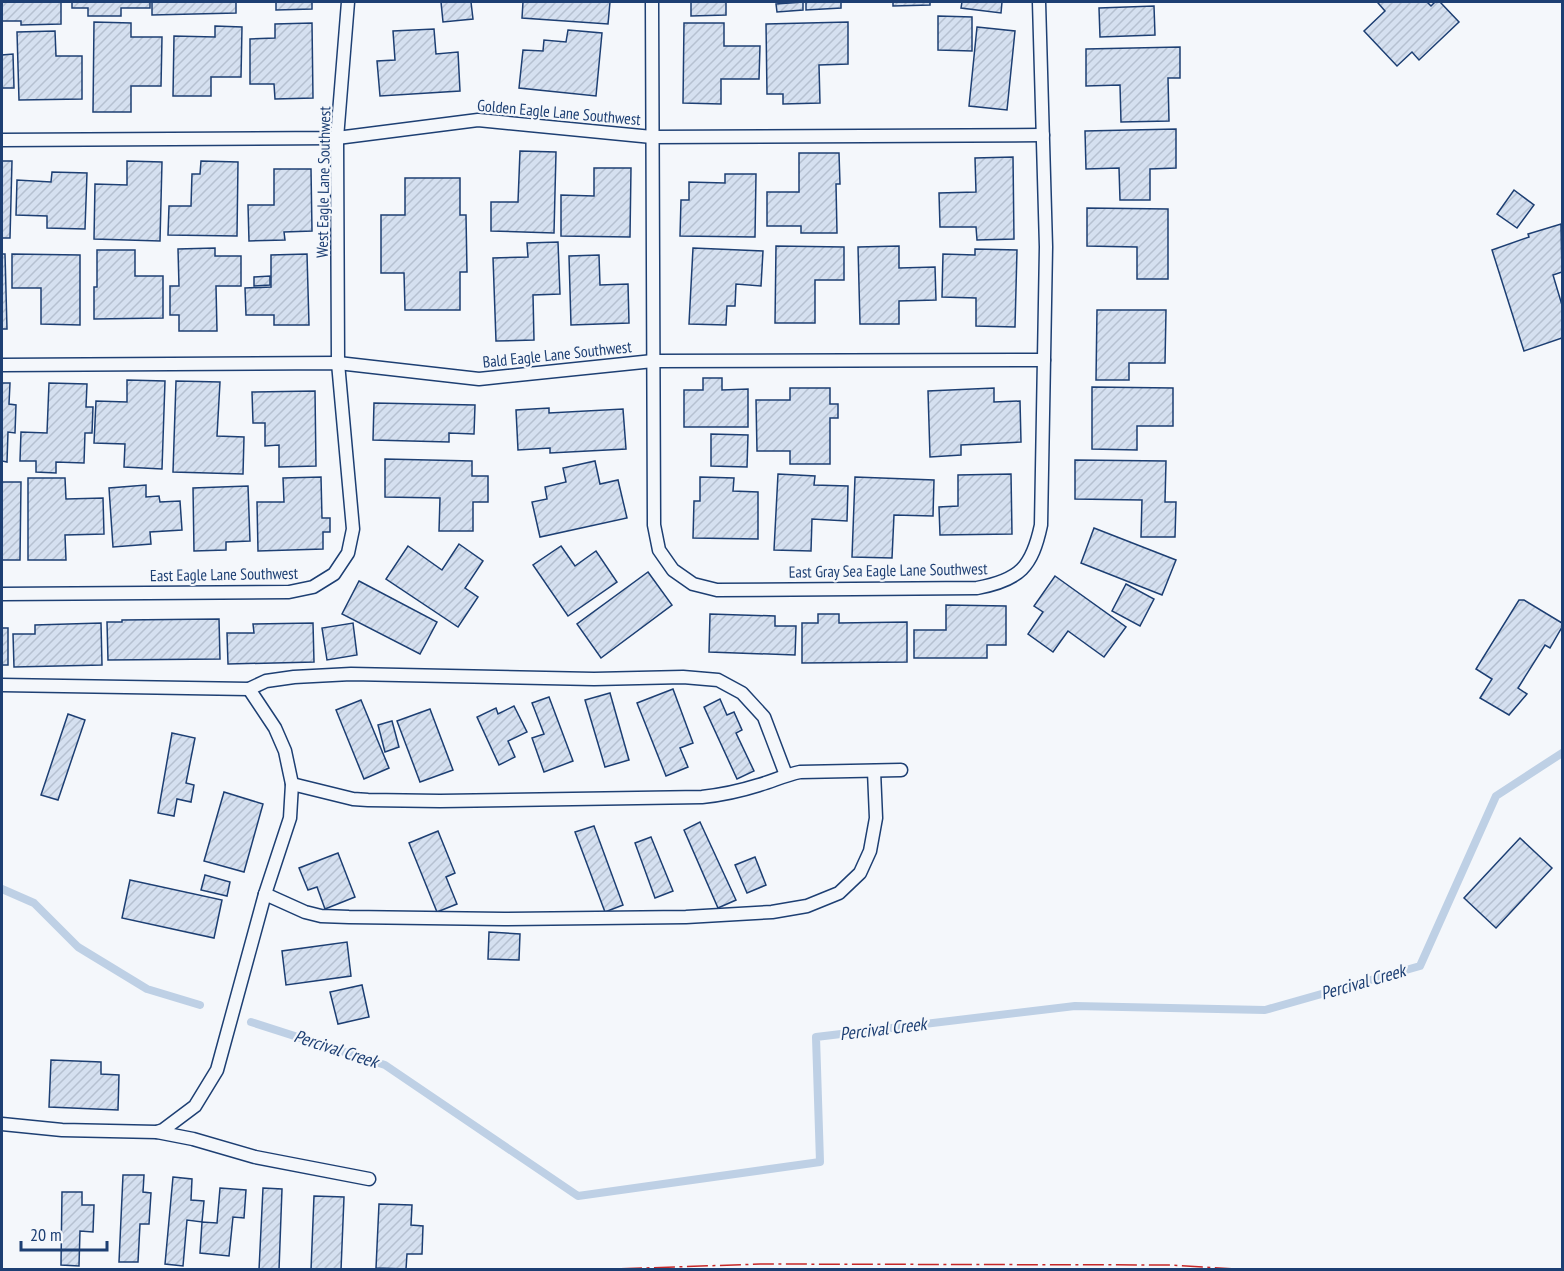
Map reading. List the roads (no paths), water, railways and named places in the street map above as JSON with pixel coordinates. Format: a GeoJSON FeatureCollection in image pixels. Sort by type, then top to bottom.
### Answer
{"type":"FeatureCollection","features":[{"type":"Feature","properties":{"kind":"lane","name":"West Eagle Lane Southwest"},"geometry":{"type":"LineString","coordinates":[[338,363],[337,138],[348,2]]}},
{"type":"Feature","properties":{"kind":"lane","name":"East Gray Sea Eagle Lane Southwest"},"geometry":{"type":"LineString","coordinates":[[652,2],[654,525],[659,550],[673,570],[693,584],[717,590],[977,588],[1001,583],[1021,570],[1036,550],[1041,525],[1046,247],[1039,2]]}},
{"type":"Feature","properties":{"kind":"lane","name":"Golden Eagle Lane Southwest"},"geometry":{"type":"LineString","coordinates":[[2,140],[337,138],[478,120],[652,136],[1043,135]]}},
{"type":"Feature","properties":{"kind":"lane","name":"Bald Eagle Lane Southwest"},"geometry":{"type":"LineString","coordinates":[[2,364],[338,363],[480,379],[653,361],[1044,360]]}},
{"type":"Feature","properties":{"kind":"lane","name":"East Eagle Lane Southwest"},"geometry":{"type":"LineString","coordinates":[[2,594],[289,592],[313,587],[334,574],[348,553],[353,529],[338,363]]}},
{"type":"Feature","properties":{"kind":"lane"},"geometry":{"type":"LineString","coordinates":[[2,685],[249,689],[266,681],[351,674],[594,678],[683,677],[718,680],[742,693],[764,717],[786,775]]}},
{"type":"Feature","properties":{"kind":"lane"},"geometry":{"type":"LineString","coordinates":[[157,1132],[163,1131],[195,1106],[216,1070],[265,894],[290,818],[292,784],[285,751],[275,729],[249,689]]}},
{"type":"Feature","properties":{"kind":"lane"},"geometry":{"type":"LineString","coordinates":[[292,784],[353,799],[368,800],[702,797],[722,795],[800,772],[901,770]]}},
{"type":"Feature","properties":{"kind":"lane"},"geometry":{"type":"LineString","coordinates":[[265,894],[305,912],[321,916],[349,917],[504,919],[686,917],[772,912],[807,906],[839,892],[860,873],[870,851],[876,818],[874,771]]}},
{"type":"Feature","properties":{"kind":"lane"},"geometry":{"type":"LineString","coordinates":[[2,1124],[62,1130],[157,1132],[194,1139],[255,1157],[369,1179]]}},
{"type":"Feature","properties":{"kind":"waterway","name":"Percival Creek"},"geometry":{"type":"LineString","coordinates":[[251,1022],[385,1065],[578,1196],[820,1162],[816,1037],[1075,1006],[1265,1010],[1420,966],[1496,796],[1562,753]]}},
{"type":"Feature","properties":{"kind":"waterway","name":"Percival Creek"},"geometry":{"type":"LineString","coordinates":[[2,889],[34,903],[78,947],[147,989],[200,1005]]}}]}
